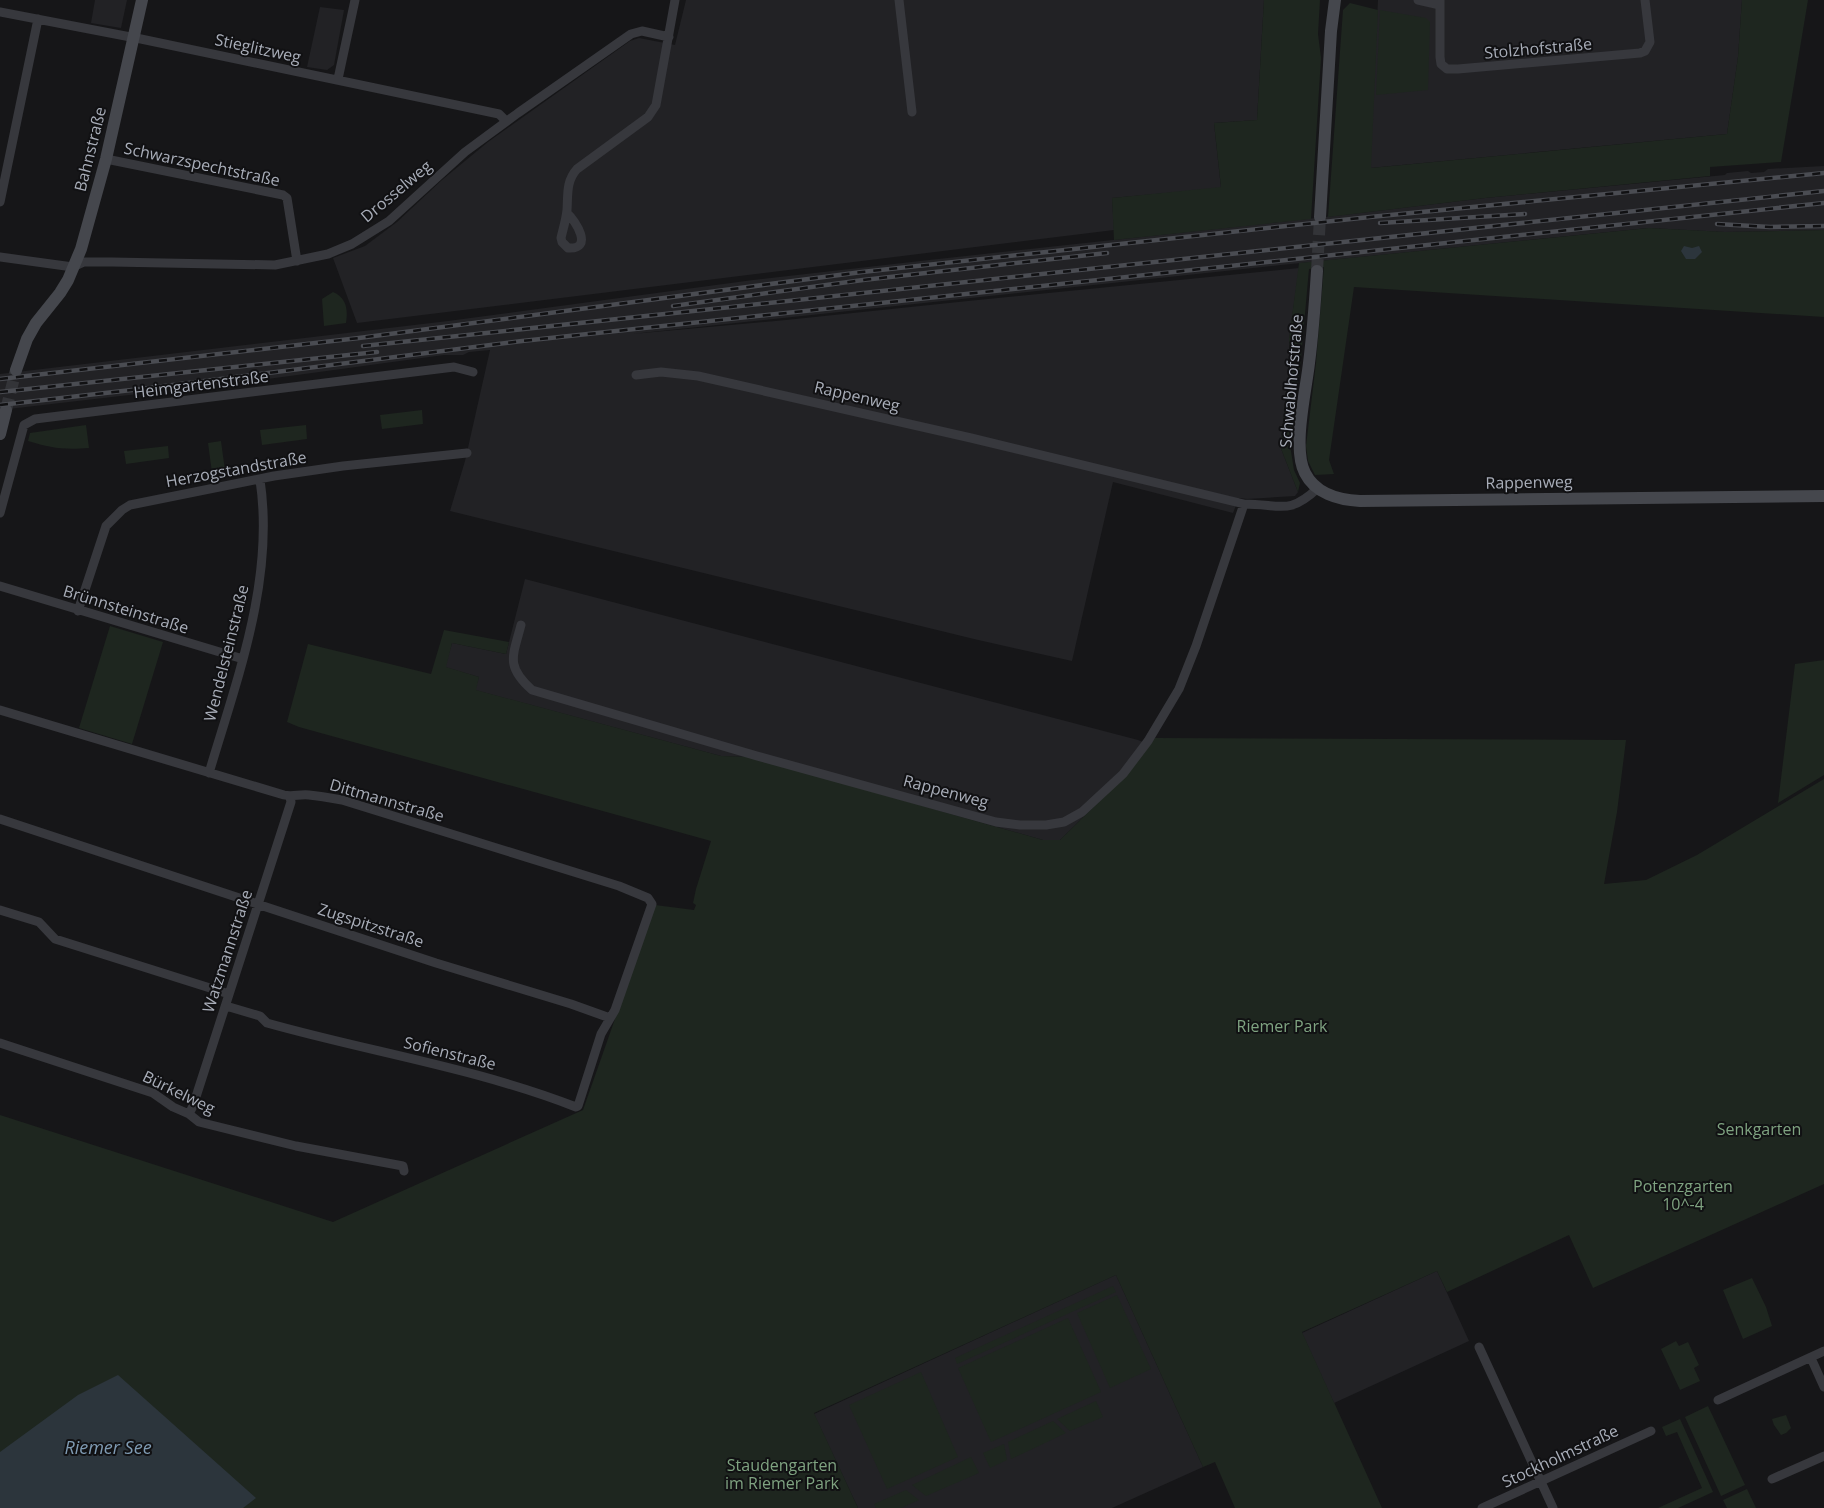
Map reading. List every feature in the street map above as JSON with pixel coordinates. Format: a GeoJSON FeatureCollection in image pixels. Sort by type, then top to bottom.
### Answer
{"type":"FeatureCollection","features":[{"type":"Feature","properties":{"kind":"street","name":"Bahnstraße"},"geometry":{"type":"LineString","coordinates":[[16,370],[31,331],[60,293],[73,267],[87,229],[106,159],[142,0]]}},
{"type":"Feature","properties":{"kind":"street"},"geometry":{"type":"LineString","coordinates":[[338,79],[355,0]]}},
{"type":"Feature","properties":{"kind":"street"},"geometry":{"type":"LineString","coordinates":[[567,213],[571,175],[653,112],[656,105],[675,0]]}},
{"type":"Feature","properties":{"kind":"street"},"geometry":{"type":"LineString","coordinates":[[899,0],[912,112]]}},
{"type":"Feature","properties":{"kind":"street"},"geometry":{"type":"LineString","coordinates":[[1320,217],[1331,31],[1336,0]]}},
{"type":"Feature","properties":{"kind":"street","name":"Stolzhofstraße"},"geometry":{"type":"LineString","coordinates":[[1418,0],[1440,2],[1440,57],[1441,64],[1447,69],[1640,53],[1645,51],[1650,42],[1646,0]]}},
{"type":"Feature","properties":{"kind":"street","name":"Stieglitzweg"},"geometry":{"type":"LineString","coordinates":[[0,12],[338,79],[500,114],[506,121]]}},
{"type":"Feature","properties":{"kind":"street"},"geometry":{"type":"LineString","coordinates":[[0,202],[38,19]]}},
{"type":"Feature","properties":{"kind":"street","name":"Drosselweg"},"geometry":{"type":"LineString","coordinates":[[0,257],[73,267],[84,262],[275,265],[338,250],[358,241],[389,221],[465,152],[506,121],[631,34],[642,31],[669,37]]}},
{"type":"Feature","properties":{"kind":"street","name":"Schwarzspechtstraße"},"geometry":{"type":"LineString","coordinates":[[106,159],[283,195],[287,198],[297,261]]}},
{"type":"Feature","properties":{"kind":"street","name":"Schwablhofstraße"},"geometry":{"type":"LineString","coordinates":[[1317,271],[1312,336],[1299,446],[1305,473],[1318,488]]}},
{"type":"Feature","properties":{"kind":"street","name":"Heimgartenstraße"},"geometry":{"type":"LineString","coordinates":[[0,512],[24,425],[35,419],[454,367],[473,372]]}},
{"type":"Feature","properties":{"kind":"street","name":"Rappenweg"},"geometry":{"type":"LineString","coordinates":[[636,376],[661,372],[698,376],[971,438],[1244,504],[1292,506],[1301,503],[1318,488],[1337,498],[1360,501],[1824,496]]}},
{"type":"Feature","properties":{"kind":"street"},"geometry":{"type":"LineString","coordinates":[[0,434],[6,410]]}},
{"type":"Feature","properties":{"kind":"street","name":"Herzogstandstraße"},"geometry":{"type":"LineString","coordinates":[[78,611],[106,526],[122,510],[130,505],[343,466],[467,452]]}},
{"type":"Feature","properties":{"kind":"street","name":"Wendelsteinstraße"},"geometry":{"type":"LineString","coordinates":[[209,773],[243,659],[261,576],[260,480]]}},
{"type":"Feature","properties":{"kind":"street","name":"Rappenweg"},"geometry":{"type":"LineString","coordinates":[[521,625],[512,659],[523,682],[532,690],[750,754],[989,820],[1020,825],[1046,825],[1064,822],[1082,812],[1123,774],[1148,741],[1179,689],[1196,646],[1244,504]]}},
{"type":"Feature","properties":{"kind":"street","name":"Brünnsteinstraße"},"geometry":{"type":"LineString","coordinates":[[0,586],[78,611],[243,659]]}},
{"type":"Feature","properties":{"kind":"street","name":"Dittmannstraße"},"geometry":{"type":"LineString","coordinates":[[0,710],[290,796],[308,794],[342,800],[619,886],[648,898],[652,904],[615,1010],[610,1018]]}},
{"type":"Feature","properties":{"kind":"street","name":"Watzmannstraße"},"geometry":{"type":"LineString","coordinates":[[188,1114],[193,1106],[226,1006],[291,802],[290,796]]}},
{"type":"Feature","properties":{"kind":"street","name":"Zugspitzstraße"},"geometry":{"type":"LineString","coordinates":[[0,819],[610,1018]]}},
{"type":"Feature","properties":{"kind":"street"},"geometry":{"type":"LineString","coordinates":[[0,910],[39,922],[55,938],[229,994]]}},
{"type":"Feature","properties":{"kind":"street","name":"Sofienstraße"},"geometry":{"type":"LineString","coordinates":[[226,1006],[260,1016],[267,1023],[327,1040],[477,1074],[576,1107],[578,1106],[601,1034],[610,1018]]}},
{"type":"Feature","properties":{"kind":"street","name":"Bürkelweg"},"geometry":{"type":"LineString","coordinates":[[0,1043],[153,1093],[172,1107],[188,1114],[199,1122],[296,1146],[402,1166],[404,1171]]}},
{"type":"Feature","properties":{"kind":"street"},"geometry":{"type":"LineString","coordinates":[[1479,1347],[1552,1508]]}},
{"type":"Feature","properties":{"kind":"street"},"geometry":{"type":"LineString","coordinates":[[1718,1400],[1824,1351]]}},
{"type":"Feature","properties":{"kind":"street"},"geometry":{"type":"LineString","coordinates":[[1811,1358],[1824,1387]]}},
{"type":"Feature","properties":{"kind":"street","name":"Stockholmstraße"},"geometry":{"type":"LineString","coordinates":[[1482,1508],[1651,1431]]}},
{"type":"Feature","properties":{"kind":"street"},"geometry":{"type":"LineString","coordinates":[[1772,1479],[1824,1456]]}},
{"type":"Feature","properties":{"kind":"shaded area"},"geometry":{"type":"Polygon","coordinates":[[[95,0],[127,0],[121,28],[91,23],[95,0]]]}},
{"type":"Feature","properties":{"kind":"shaded area"},"geometry":{"type":"Polygon","coordinates":[[[686,0],[1264,0],[1257,120],[1214,123],[1221,188],[1112,198],[1114,230],[357,323],[333,258],[365,246],[397,222],[442,180],[488,142],[630,41],[639,38],[675,45],[686,0]]]}},
{"type":"Feature","properties":{"kind":"shaded area"},"geometry":{"type":"Polygon","coordinates":[[[1378,0],[1742,0],[1738,57],[1727,134],[1370,168],[1378,0]]]}},
{"type":"Feature","properties":{"kind":"shaded area"},"geometry":{"type":"Polygon","coordinates":[[[320,7],[344,10],[334,65],[327,70],[307,67],[320,7]]]}},
{"type":"Feature","properties":{"kind":"shaded area"},"geometry":{"type":"Polygon","coordinates":[[[1824,166],[1824,230],[1725,232],[1649,228],[632,334],[1299,268],[1289,339],[1291,359],[1280,446],[1298,492],[1295,496],[1239,498],[1233,513],[1113,482],[1072,661],[974,639],[450,511],[465,461],[490,350],[469,352],[463,355],[444,355],[275,378],[0,410],[0,374],[448,321],[753,280],[1485,198],[1725,175],[1727,173],[1748,171],[1751,173],[1764,172],[1768,169],[1824,166]]]}},
{"type":"Feature","properties":{"kind":"shaded area"},"geometry":{"type":"Polygon","coordinates":[[[525,579],[1138,740],[1150,745],[1125,776],[1060,840],[1043,840],[750,757],[721,756],[475,690],[479,677],[445,667],[452,643],[506,654],[525,579]]]}},
{"type":"Feature","properties":{"kind":"shaded area"},"geometry":{"type":"Polygon","coordinates":[[[1437,1271],[1469,1341],[1334,1403],[1302,1333],[1437,1271]]]}},
{"type":"Feature","properties":{"kind":"shaded area"},"geometry":{"type":"Polygon","coordinates":[[[1116,1275],[1203,1467],[1112,1508],[858,1508],[814,1414],[1116,1275]]]}},
{"type":"Feature","properties":{"kind":"green space"},"geometry":{"type":"Polygon","coordinates":[[[1264,0],[1320,0],[1318,34],[1321,58],[1311,219],[1114,240],[1112,198],[1221,187],[1214,123],[1257,120],[1264,0]]]}},
{"type":"Feature","properties":{"kind":"green space"},"geometry":{"type":"Polygon","coordinates":[[[1742,0],[1808,0],[1781,162],[1710,167],[1710,176],[1485,198],[1328,217],[1343,10],[1350,3],[1378,10],[1371,168],[1727,134],[1738,57],[1742,0]]]}},
{"type":"Feature","properties":{"kind":"green space"},"geometry":{"type":"Polygon","coordinates":[[[1380,10],[1426,18],[1430,22],[1428,90],[1376,95],[1380,10]]]}},
{"type":"Feature","properties":{"kind":"green space"},"geometry":{"type":"Polygon","coordinates":[[[1649,228],[1725,232],[1824,230],[1824,317],[1354,287],[1329,460],[1334,474],[1315,475],[1308,461],[1306,446],[1316,363],[1324,267],[1309,269],[1301,358],[1290,445],[1294,470],[1300,483],[1298,492],[1280,446],[1291,359],[1289,339],[1299,263],[1649,228]]]}},
{"type":"Feature","properties":{"kind":"green space"},"geometry":{"type":"Polygon","coordinates":[[[333,292],[346,305],[346,323],[324,326],[322,299],[333,292]]]}},
{"type":"Feature","properties":{"kind":"green space"},"geometry":{"type":"Polygon","coordinates":[[[422,410],[423,424],[382,429],[380,415],[422,410]]]}},
{"type":"Feature","properties":{"kind":"green space"},"geometry":{"type":"Polygon","coordinates":[[[86,425],[89,448],[57,448],[28,441],[30,433],[86,425]]]}},
{"type":"Feature","properties":{"kind":"green space"},"geometry":{"type":"Polygon","coordinates":[[[306,425],[307,439],[262,445],[260,430],[306,425]]]}},
{"type":"Feature","properties":{"kind":"green space"},"geometry":{"type":"Polygon","coordinates":[[[221,441],[226,478],[213,480],[208,443],[221,441]]]}},
{"type":"Feature","properties":{"kind":"green space"},"geometry":{"type":"Polygon","coordinates":[[[168,446],[169,458],[126,464],[124,451],[168,446]]]}},
{"type":"Feature","properties":{"kind":"green space"},"geometry":{"type":"Polygon","coordinates":[[[110,626],[163,642],[132,744],[79,728],[110,626]]]}},
{"type":"Feature","properties":{"kind":"green space","name":"Riemer Park"},"geometry":{"type":"Polygon","coordinates":[[[444,630],[509,642],[506,654],[452,643],[446,667],[479,677],[476,690],[721,756],[750,757],[1043,840],[1060,840],[1125,776],[1155,738],[1626,740],[1617,812],[1604,884],[1646,880],[1697,855],[1824,779],[1824,1184],[1593,1288],[1569,1235],[1447,1292],[1437,1271],[1302,1332],[1382,1508],[1235,1508],[1215,1462],[1203,1467],[1116,1275],[814,1413],[858,1508],[0,1508],[0,1115],[333,1222],[583,1110],[655,905],[694,910],[696,905],[693,903],[696,889],[711,841],[299,727],[287,722],[308,644],[431,674],[444,630]]]}},
{"type":"Feature","properties":{"kind":"green space"},"geometry":{"type":"Polygon","coordinates":[[[1824,660],[1824,775],[1778,803],[1795,664],[1824,660]]]}},
{"type":"Feature","properties":{"kind":"green space"},"geometry":{"type":"Polygon","coordinates":[[[1752,1278],[1766,1307],[1772,1326],[1743,1339],[1723,1290],[1752,1278]]]}},
{"type":"Feature","properties":{"kind":"green space"},"geometry":{"type":"Polygon","coordinates":[[[1113,1286],[1116,1292],[957,1364],[955,1358],[1113,1286]]]}},
{"type":"Feature","properties":{"kind":"green space"},"geometry":{"type":"Polygon","coordinates":[[[1117,1295],[1151,1369],[1110,1388],[1077,1313],[1117,1295]]]}},
{"type":"Feature","properties":{"kind":"green space"},"geometry":{"type":"Polygon","coordinates":[[[1068,1318],[1101,1392],[991,1442],[958,1368],[1068,1318]]]}},
{"type":"Feature","properties":{"kind":"green space"},"geometry":{"type":"Polygon","coordinates":[[[1676,1341],[1679,1346],[1688,1342],[1699,1365],[1694,1368],[1700,1381],[1680,1390],[1661,1349],[1676,1341]]]}},
{"type":"Feature","properties":{"kind":"green space"},"geometry":{"type":"Polygon","coordinates":[[[921,1372],[958,1457],[887,1489],[849,1405],[921,1372]]]}},
{"type":"Feature","properties":{"kind":"green space"},"geometry":{"type":"Polygon","coordinates":[[[1096,1401],[1103,1417],[1070,1431],[1057,1419],[1096,1401]]]}},
{"type":"Feature","properties":{"kind":"green space"},"geometry":{"type":"Polygon","coordinates":[[[1708,1406],[1745,1485],[1721,1496],[1685,1417],[1708,1406]]]}},
{"type":"Feature","properties":{"kind":"green space"},"geometry":{"type":"Polygon","coordinates":[[[1786,1415],[1791,1428],[1781,1435],[1772,1419],[1786,1415]]]}},
{"type":"Feature","properties":{"kind":"green space"},"geometry":{"type":"Polygon","coordinates":[[[1680,1419],[1713,1492],[1678,1508],[1658,1508],[1702,1488],[1677,1432],[1666,1436],[1662,1427],[1680,1419]]]}},
{"type":"Feature","properties":{"kind":"green space"},"geometry":{"type":"Polygon","coordinates":[[[1053,1421],[1066,1433],[1011,1459],[1008,1442],[1053,1421]]]}},
{"type":"Feature","properties":{"kind":"green space"},"geometry":{"type":"Polygon","coordinates":[[[1004,1444],[1007,1460],[990,1468],[983,1453],[1004,1444]]]}},
{"type":"Feature","properties":{"kind":"green space"},"geometry":{"type":"Polygon","coordinates":[[[971,1457],[979,1473],[926,1496],[912,1485],[971,1457]]]}},
{"type":"Feature","properties":{"kind":"green space"},"geometry":{"type":"Polygon","coordinates":[[[1747,1489],[1756,1508],[1727,1508],[1723,1500],[1747,1489]]]}},
{"type":"Feature","properties":{"kind":"green space"},"geometry":{"type":"Polygon","coordinates":[[[906,1490],[919,1500],[901,1508],[876,1508],[874,1504],[906,1490]]]}},
{"type":"Feature","properties":{"kind":"water"},"geometry":{"type":"Polygon","coordinates":[[[1684,246],[1692,248],[1699,246],[1702,252],[1695,259],[1686,259],[1681,251],[1684,246]]]}},
{"type":"Feature","properties":{"kind":"water","name":"Riemer See"},"geometry":{"type":"Polygon","coordinates":[[[118,1375],[256,1498],[243,1508],[0,1508],[0,1452],[78,1395],[118,1375]]]}},
{"type":"Feature","properties":{"kind":"tunnel"},"geometry":{"type":"LineString","coordinates":[[1317,271],[1320,217]]}},
{"type":"Feature","properties":{"kind":"tunnel"},"geometry":{"type":"LineString","coordinates":[[6,410],[16,370]]}},
{"type":"Feature","properties":{"kind":"railway"},"geometry":{"type":"LineString","coordinates":[[0,379],[359,338],[862,272],[1370,217],[1824,173]]}},
{"type":"Feature","properties":{"kind":"railway"},"geometry":{"type":"LineString","coordinates":[[363,346],[1824,191]]}},
{"type":"Feature","properties":{"kind":"railway"},"geometry":{"type":"LineString","coordinates":[[0,405],[522,341],[1824,203]]}},
{"type":"Feature","properties":{"kind":"railway"},"geometry":{"type":"LineString","coordinates":[[1380,223],[1525,214]]}},
{"type":"Feature","properties":{"kind":"railway"},"geometry":{"type":"LineString","coordinates":[[1717,224],[1770,227],[1824,226]]}},
{"type":"Feature","properties":{"kind":"railway"},"geometry":{"type":"LineString","coordinates":[[673,306],[863,280],[1107,253]]}},
{"type":"Feature","properties":{"kind":"railway"},"geometry":{"type":"LineString","coordinates":[[0,392],[377,352]]}},
{"type":"Feature","properties":{"kind":"park label","name":"Senkgarten"},"geometry":{"type":"Point","coordinates":[1759,1129]}},
{"type":"Feature","properties":{"kind":"park label","name":"Potenzgarten 10^-4"},"geometry":{"type":"Point","coordinates":[1683,1195]}},
{"type":"Feature","properties":{"kind":"park label","name":"Staudengarten im Riemer Park"},"geometry":{"type":"Point","coordinates":[782,1474]}}]}
